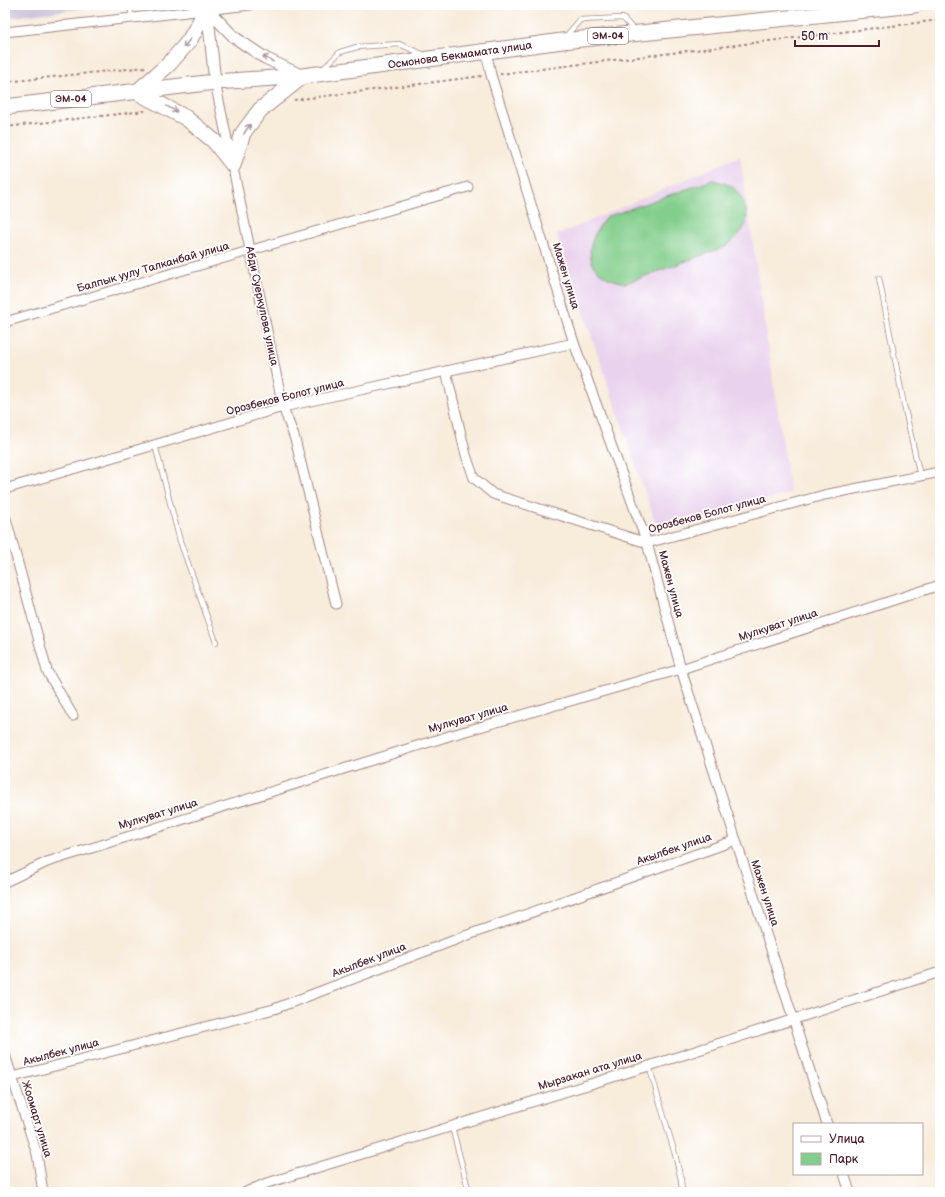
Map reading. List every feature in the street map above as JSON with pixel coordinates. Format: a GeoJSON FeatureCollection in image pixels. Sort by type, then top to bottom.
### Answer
{"type":"FeatureCollection","features":[{"type":"Feature","properties":{"kind":"highway","name":"Осмонова Бекмамата улица"},"geometry":{"type":"LineString","coordinates":[[5,106],[215,82],[310,75],[562,40],[915,5]]}},
{"type":"Feature","properties":{"kind":"highway"},"geometry":{"type":"LineString","coordinates":[[207,7],[189,41],[169,64],[137,92],[186,118],[214,141],[233,166]]}},
{"type":"Feature","properties":{"kind":"highway"},"geometry":{"type":"LineString","coordinates":[[233,166],[243,133],[260,110],[310,75]]}},
{"type":"Feature","properties":{"kind":"street"},"geometry":{"type":"LineString","coordinates":[[5,32],[132,18],[207,7],[250,5]]}},
{"type":"Feature","properties":{"kind":"street"},"geometry":{"type":"LineString","coordinates":[[207,7],[234,37],[265,58],[310,75]]}},
{"type":"Feature","properties":{"kind":"street","name":"Абди Суеркулова улица"},"geometry":{"type":"LineString","coordinates":[[207,7],[215,82],[283,407],[295,439],[336,604]]}},
{"type":"Feature","properties":{"kind":"street","name":"Мажен улица"},"geometry":{"type":"LineString","coordinates":[[486,51],[491,75],[574,343],[647,543],[681,670],[828,1123]]}},
{"type":"Feature","properties":{"kind":"street","name":"Балпык уулу Талканбай улица"},"geometry":{"type":"LineString","coordinates":[[5,322],[468,187]]}},
{"type":"Feature","properties":{"kind":"street","name":"Орозбеков Болот улица"},"geometry":{"type":"LineString","coordinates":[[5,488],[283,407],[574,343]]}},
{"type":"Feature","properties":{"kind":"street","name":"Орозбеков Болот улица"},"geometry":{"type":"LineString","coordinates":[[446,371],[466,455],[474,478],[485,489],[493,494],[647,543],[824,495],[940,472]]}},
{"type":"Feature","properties":{"kind":"street"},"geometry":{"type":"LineString","coordinates":[[5,515],[47,671],[73,716]]}},
{"type":"Feature","properties":{"kind":"street","name":"Мулкуват улица"},"geometry":{"type":"LineString","coordinates":[[5,882],[48,862],[85,850],[452,735],[681,670],[940,585]]}},
{"type":"Feature","properties":{"kind":"street","name":"Акылбек улица"},"geometry":{"type":"LineString","coordinates":[[8,1078],[274,1009],[468,935],[736,840]]}},
{"type":"Feature","properties":{"kind":"street","name":"Мырзакан ата улица"},"geometry":{"type":"LineString","coordinates":[[250,1191],[649,1066],[940,972]]}},
{"type":"Feature","properties":{"kind":"street","name":"Жоомарт улица"},"geometry":{"type":"LineString","coordinates":[[5,1055],[8,1078],[37,1154],[44,1192]]}},
{"type":"Feature","properties":{"kind":"street"},"geometry":{"type":"LineString","coordinates":[[844,1175],[850,1192]]}},
{"type":"Feature","properties":{"kind":"lane"},"geometry":{"type":"LineString","coordinates":[[130,5],[132,18]]}},
{"type":"Feature","properties":{"kind":"lane"},"geometry":{"type":"LineString","coordinates":[[310,75],[340,52],[358,47],[399,44],[434,58]]}},
{"type":"Feature","properties":{"kind":"lane"},"geometry":{"type":"LineString","coordinates":[[879,278],[904,405],[920,476]]}},
{"type":"Feature","properties":{"kind":"lane"},"geometry":{"type":"LineString","coordinates":[[155,445],[180,541],[216,642]]}},
{"type":"Feature","properties":{"kind":"lane"},"geometry":{"type":"LineString","coordinates":[[649,1066],[675,1154],[682,1192]]}},
{"type":"Feature","properties":{"kind":"lane"},"geometry":{"type":"LineString","coordinates":[[452,1127],[469,1192]]}},
{"type":"Feature","properties":{"kind":"path"},"geometry":{"type":"LineString","coordinates":[[291,100],[940,20]]}},
{"type":"Feature","properties":{"kind":"path"},"geometry":{"type":"LineString","coordinates":[[5,82],[169,64]]}},
{"type":"Feature","properties":{"kind":"path"},"geometry":{"type":"LineString","coordinates":[[5,127],[146,110]]}},
{"type":"Feature","properties":{"kind":"shaded area"},"geometry":{"type":"Polygon","coordinates":[[[5,5],[110,5],[5,18],[5,5]]]}},
{"type":"Feature","properties":{"kind":"shaded area"},"geometry":{"type":"Polygon","coordinates":[[[740,156],[790,493],[658,530],[557,235],[740,156]]]}},
{"type":"Feature","properties":{"kind":"green space"},"geometry":{"type":"Polygon","coordinates":[[[713,180],[727,184],[735,189],[741,197],[747,218],[745,227],[725,247],[626,283],[601,274],[594,267],[590,249],[598,228],[606,217],[713,180]]]}}]}
